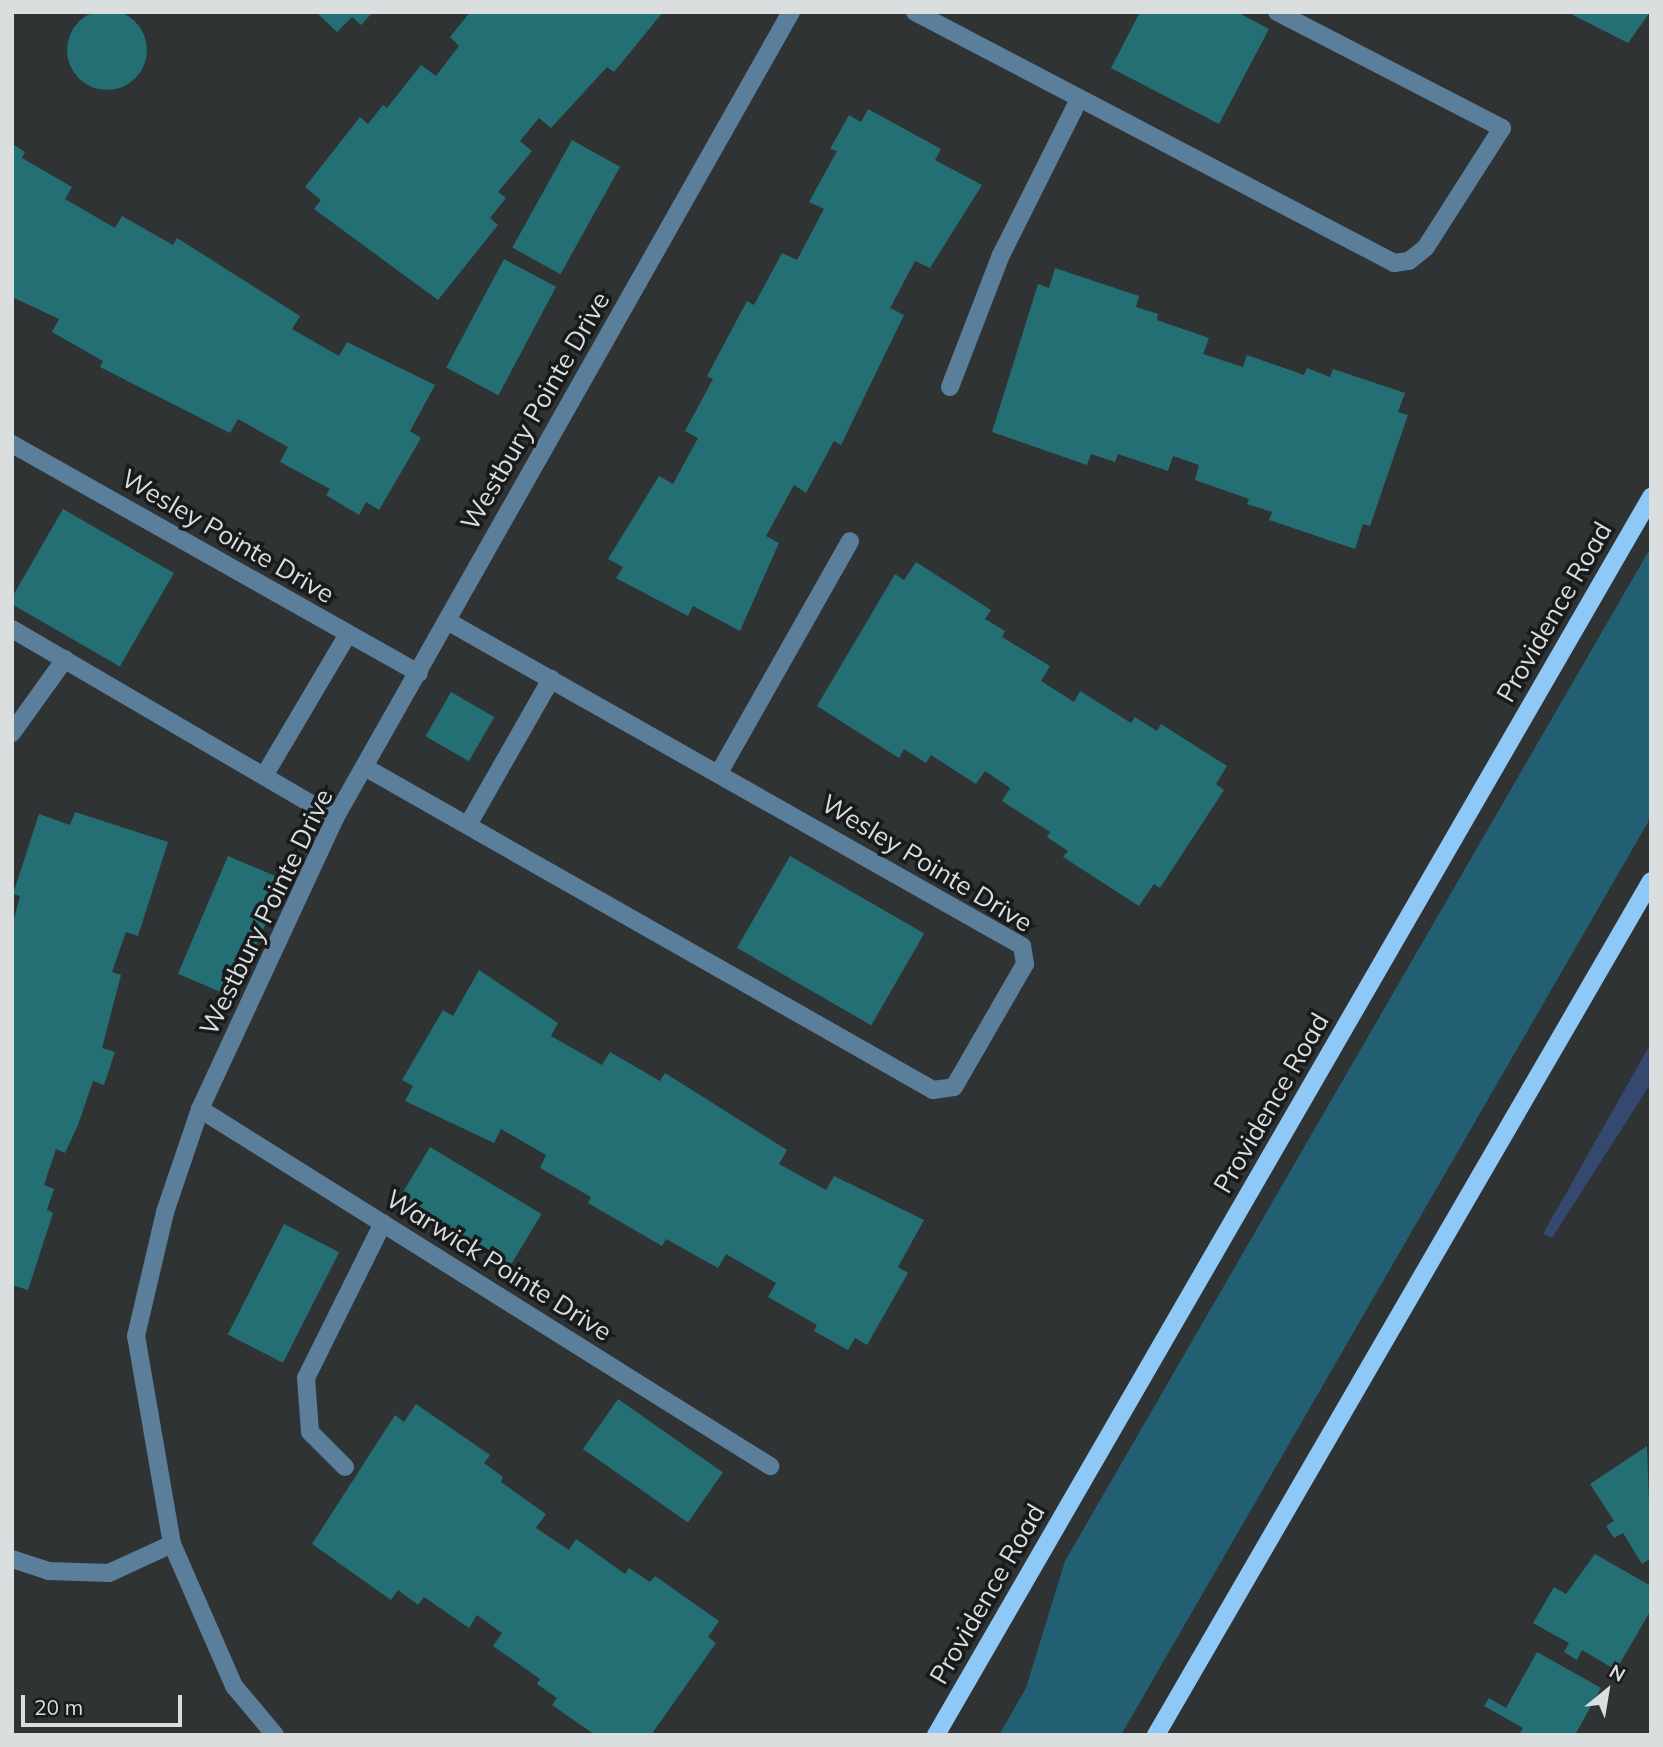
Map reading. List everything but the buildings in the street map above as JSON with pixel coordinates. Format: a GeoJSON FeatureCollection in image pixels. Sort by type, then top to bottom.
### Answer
{"type":"FeatureCollection","features":[{"type":"Feature","properties":{"kind":"main road","name":"Providence Road"},"geometry":{"type":"LineString","coordinates":[[936,1735],[1651,497]]}},
{"type":"Feature","properties":{"kind":"main road"},"geometry":{"type":"LineString","coordinates":[[1156,1735],[1651,881]]}},
{"type":"Feature","properties":{"kind":"street","name":"Westbury Pointe Drive"},"geometry":{"type":"LineString","coordinates":[[275,1735],[234,1686],[172,1544],[136,1336],[165,1212],[200,1109],[335,818],[368,769],[447,621],[791,12]]}},
{"type":"Feature","properties":{"kind":"street"},"geometry":{"type":"LineString","coordinates":[[915,12],[1394,263],[1426,247],[1502,128],[1277,12]]}},
{"type":"Feature","properties":{"kind":"street"},"geometry":{"type":"LineString","coordinates":[[950,387],[1001,255],[1079,99]]}},
{"type":"Feature","properties":{"kind":"street","name":"Wesley Pointe Drive"},"geometry":{"type":"LineString","coordinates":[[12,444],[419,673]]}},
{"type":"Feature","properties":{"kind":"street"},"geometry":{"type":"LineString","coordinates":[[720,771],[850,541]]}},
{"type":"Feature","properties":{"kind":"street","name":"Wesley Pointe Drive"},"geometry":{"type":"LineString","coordinates":[[368,769],[469,823],[933,1090],[954,1087],[1026,964],[1022,946],[720,771],[447,621]]}},
{"type":"Feature","properties":{"kind":"street"},"geometry":{"type":"LineString","coordinates":[[12,629],[335,818]]}},
{"type":"Feature","properties":{"kind":"street"},"geometry":{"type":"LineString","coordinates":[[264,776],[348,634]]}},
{"type":"Feature","properties":{"kind":"street"},"geometry":{"type":"LineString","coordinates":[[12,733],[65,659]]}},
{"type":"Feature","properties":{"kind":"street"},"geometry":{"type":"LineString","coordinates":[[469,823],[551,679]]}},
{"type":"Feature","properties":{"kind":"street","name":"Warwick Pointe Drive"},"geometry":{"type":"LineString","coordinates":[[200,1109],[770,1466]]}},
{"type":"Feature","properties":{"kind":"street"},"geometry":{"type":"LineString","coordinates":[[345,1467],[310,1432],[306,1378],[383,1223]]}},
{"type":"Feature","properties":{"kind":"street"},"geometry":{"type":"LineString","coordinates":[[12,1559],[48,1572],[109,1573],[172,1544]]}},
{"type":"Feature","properties":{"kind":"shaded area"},"geometry":{"type":"Polygon","coordinates":[[[1651,547],[1651,817],[1121,1735],[999,1735],[1026,1688],[1065,1561],[1651,547]]]}},
{"type":"Feature","properties":{"kind":"shaded area"},"geometry":{"type":"Polygon","coordinates":[[[1651,1043],[1651,1083],[1552,1238],[1543,1234],[1651,1043]]]}}]}
